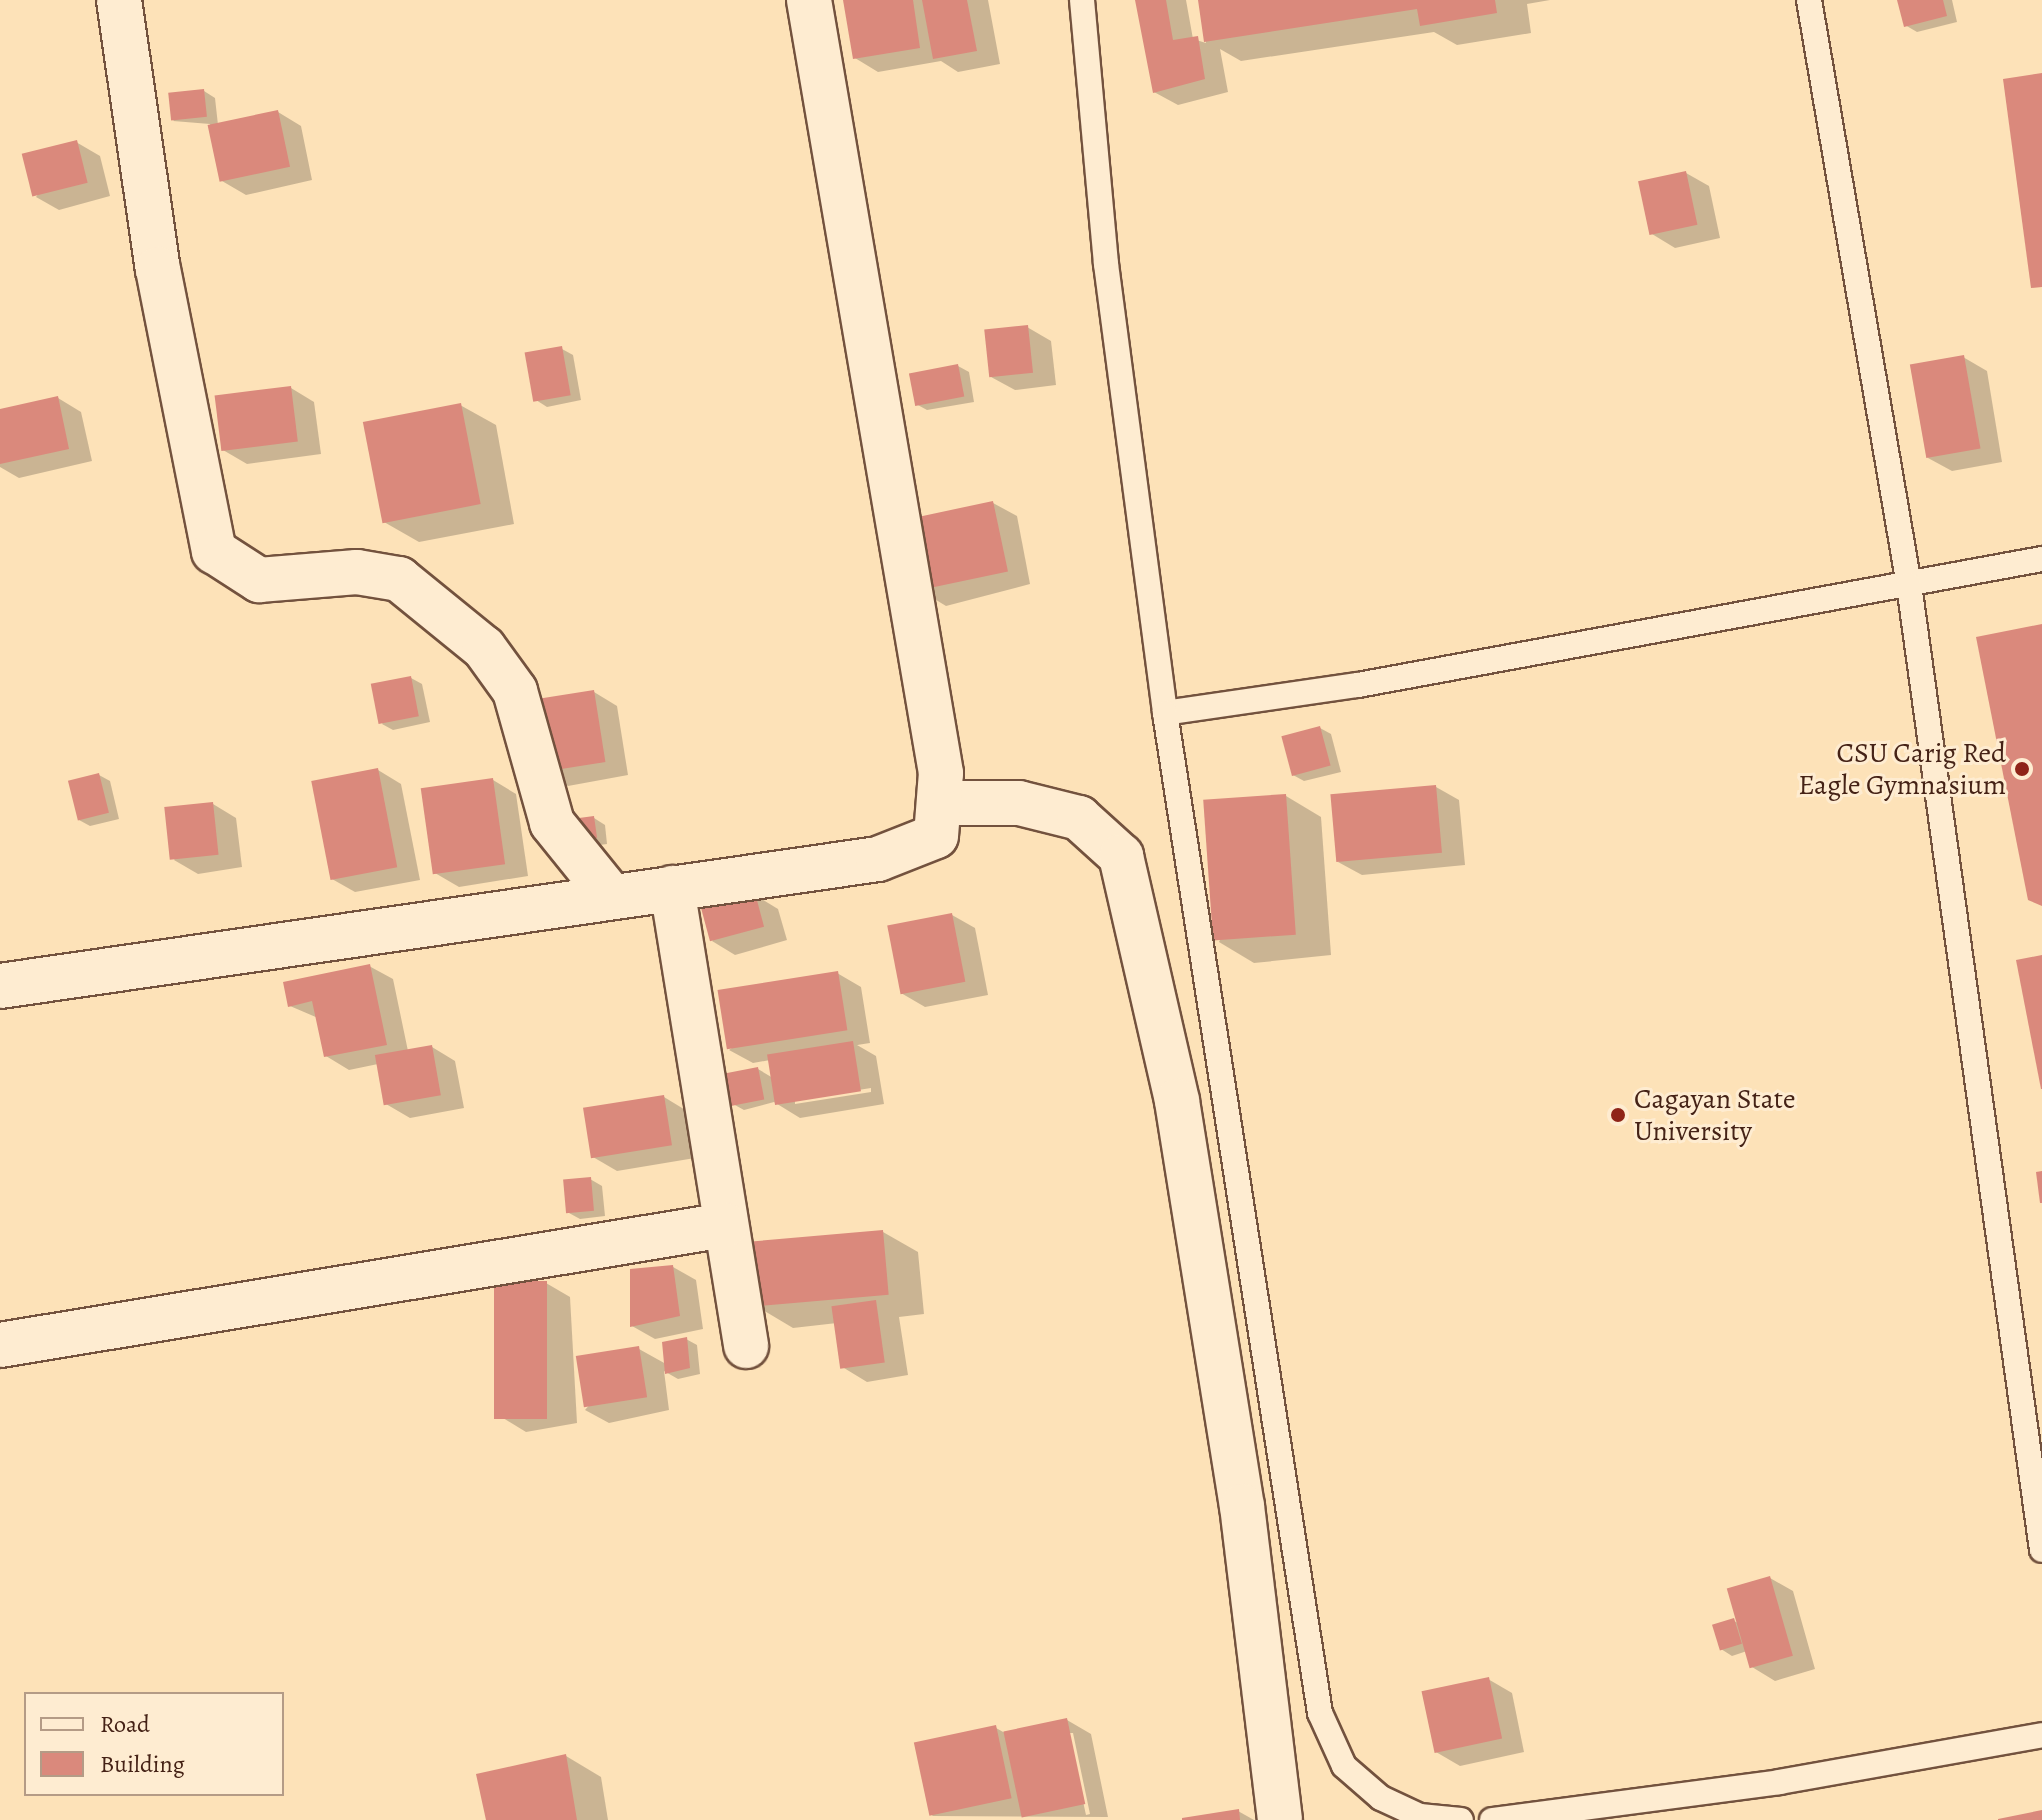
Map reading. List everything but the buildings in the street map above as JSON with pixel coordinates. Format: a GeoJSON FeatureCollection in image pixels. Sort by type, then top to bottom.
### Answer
{"type":"FeatureCollection","features":[{"type":"Feature","properties":{"kind":"street"},"geometry":{"type":"LineString","coordinates":[[119,0],[158,269],[214,551],[259,580],[357,572],[399,579],[484,648],[515,691],[552,823],[611,896]]}},
{"type":"Feature","properties":{"kind":"street"},"geometry":{"type":"LineString","coordinates":[[0,986],[672,888],[920,848],[936,836],[944,803],[809,0]]}},
{"type":"Feature","properties":{"kind":"street"},"geometry":{"type":"LineString","coordinates":[[944,803],[1019,803],[1079,818],[1121,856],[1182,1132],[1242,1506],[1280,1820]]}},
{"type":"Feature","properties":{"kind":"street"},"geometry":{"type":"LineString","coordinates":[[672,888],[746,1346]]}},
{"type":"Feature","properties":{"kind":"street"},"geometry":{"type":"LineString","coordinates":[[0,1345],[725,1225]]}},
{"type":"Feature","properties":{"kind":"lane"},"geometry":{"type":"LineString","coordinates":[[1082,0],[1106,264],[1165,713],[1320,1713],[1344,1766],[1381,1798],[1420,1816],[1461,1820]]}},
{"type":"Feature","properties":{"kind":"lane"},"geometry":{"type":"LineString","coordinates":[[1809,0],[1909,585],[2042,1550]]}},
{"type":"Feature","properties":{"kind":"lane"},"geometry":{"type":"LineString","coordinates":[[1165,713],[1909,585],[2042,559]]}},
{"type":"Feature","properties":{"kind":"lane"},"geometry":{"type":"LineString","coordinates":[[1492,1820],[1779,1782],[2042,1735]]}},
{"type":"Feature","properties":{"kind":"place","name":"CSU Carig Red Eagle Gymnasium"},"geometry":{"type":"Point","coordinates":[2022,769]}},
{"type":"Feature","properties":{"kind":"place","name":"Cagayan State University"},"geometry":{"type":"Point","coordinates":[1618,1115]}}]}
